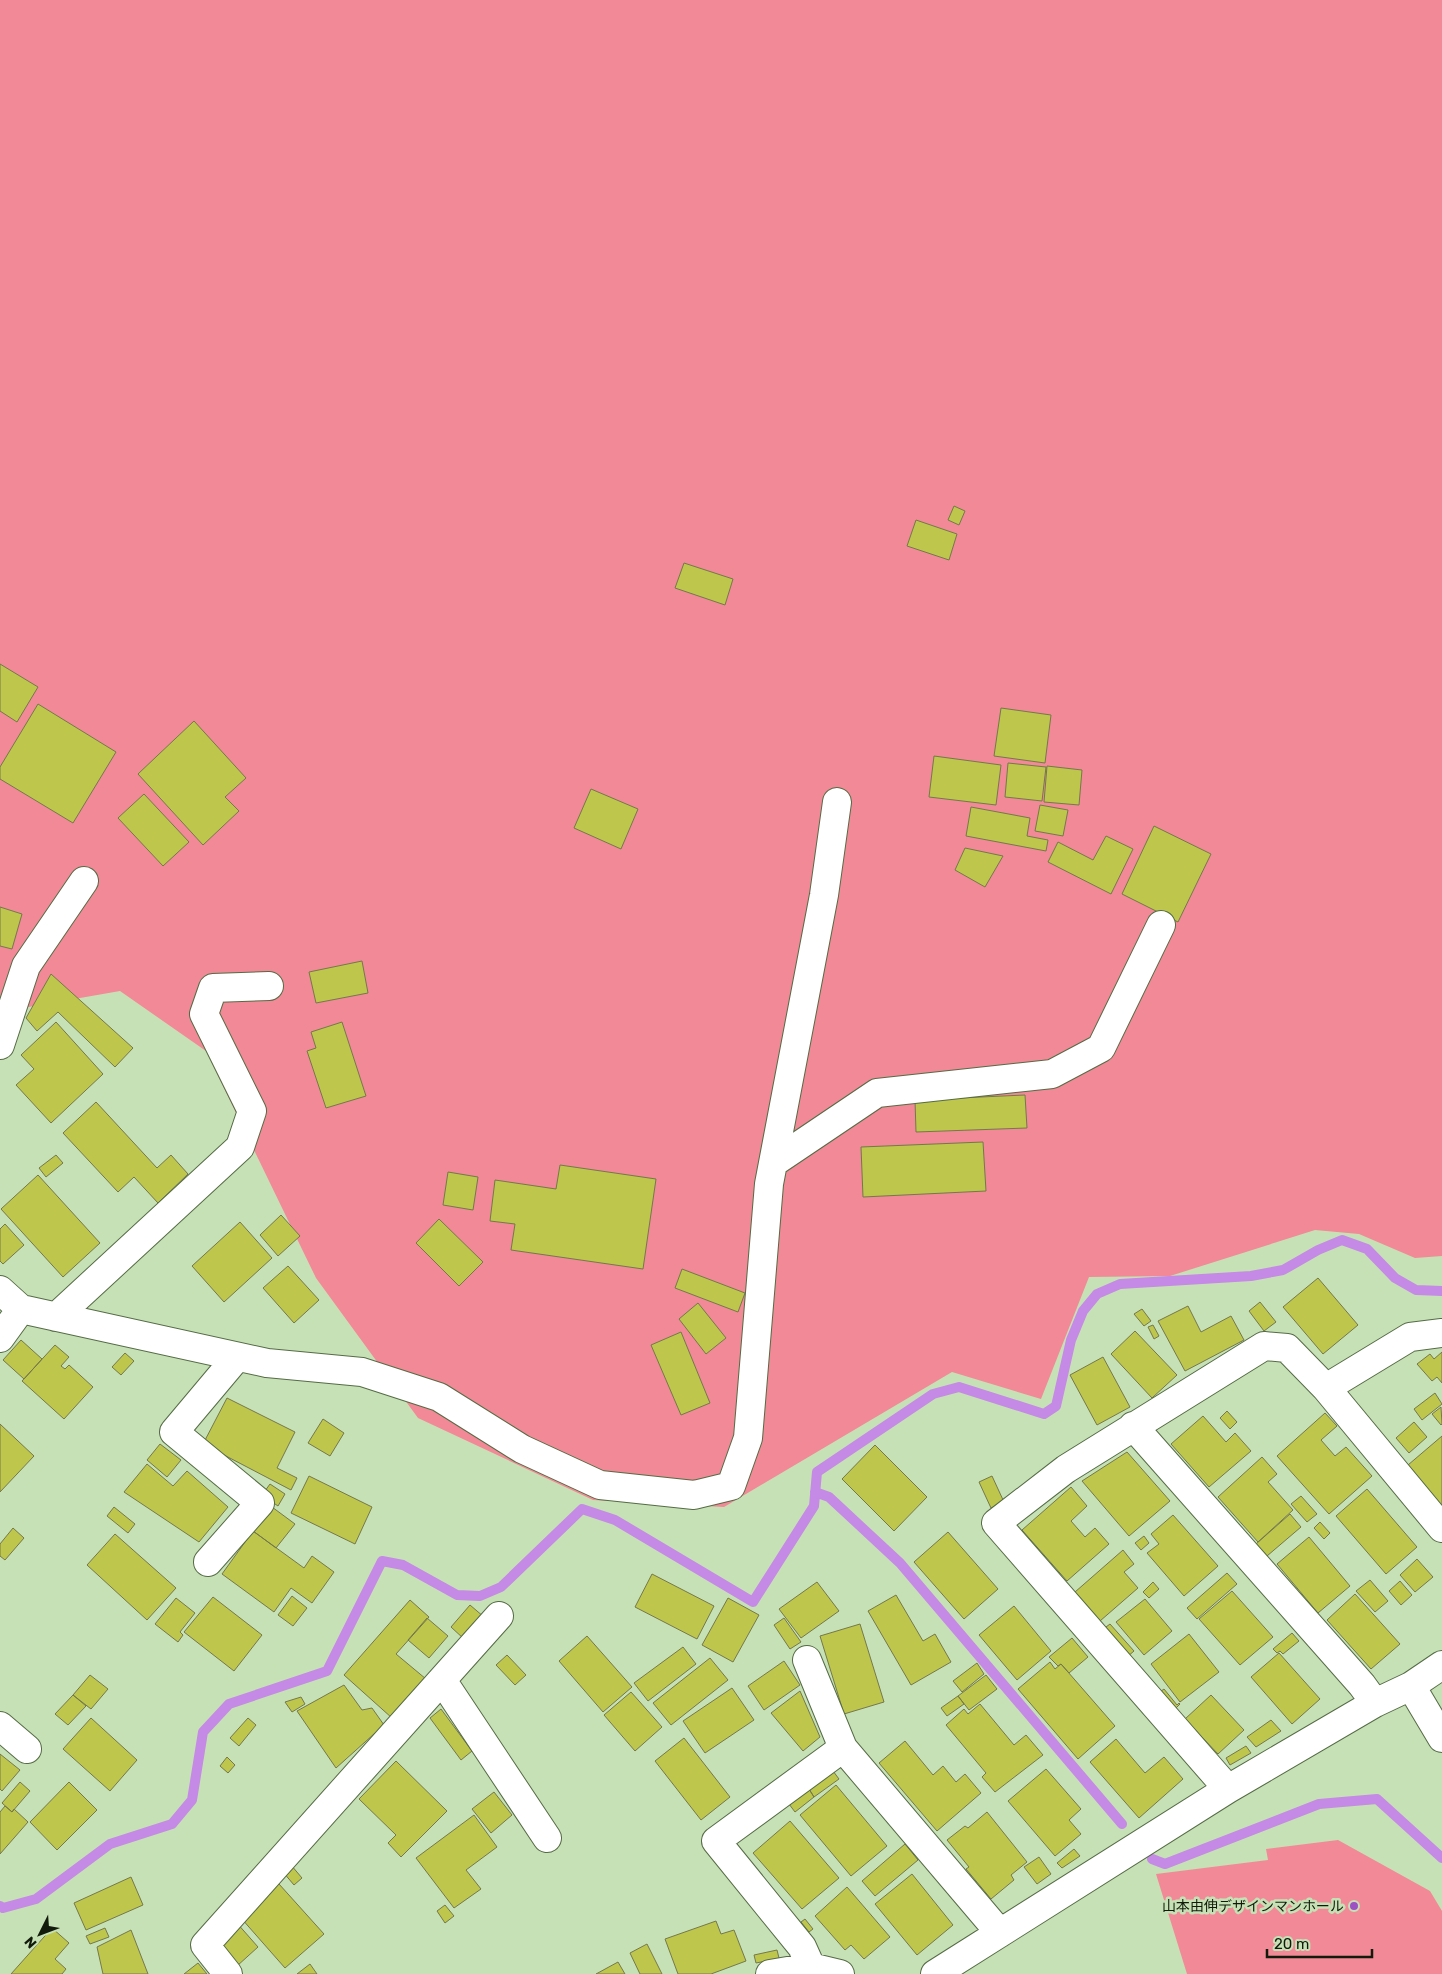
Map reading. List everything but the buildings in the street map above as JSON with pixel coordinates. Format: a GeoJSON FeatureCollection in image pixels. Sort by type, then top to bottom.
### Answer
{"type":"FeatureCollection","features":[{"type":"Feature","properties":{"kind":"street"},"geometry":{"type":"LineString","coordinates":[[0,1290],[21,1310],[267,1363],[362,1372],[439,1397],[522,1449],[600,1485],[694,1495],[731,1486],[748,1438],[769,1184],[824,895],[837,802]]}},
{"type":"Feature","properties":{"kind":"street"},"geometry":{"type":"LineString","coordinates":[[0,1045],[26,966],[84,881]]}},
{"type":"Feature","properties":{"kind":"street"},"geometry":{"type":"LineString","coordinates":[[773,1163],[877,1093],[1052,1074],[1101,1048],[1162,924]]}},
{"type":"Feature","properties":{"kind":"street"},"geometry":{"type":"LineString","coordinates":[[56,1317],[240,1147],[252,1111],[204,1014],[213,988],[269,986]]}},
{"type":"Feature","properties":{"kind":"street"},"geometry":{"type":"LineString","coordinates":[[0,1338],[21,1310]]}},
{"type":"Feature","properties":{"kind":"street"},"geometry":{"type":"LineString","coordinates":[[1326,1388],[1410,1337],[1442,1333]]}},
{"type":"Feature","properties":{"kind":"street"},"geometry":{"type":"LineString","coordinates":[[1228,1788],[996,1523],[1066,1469],[1264,1346],[1287,1348],[1326,1388],[1442,1528]]}},
{"type":"Feature","properties":{"kind":"street"},"geometry":{"type":"LineString","coordinates":[[208,1562],[260,1503],[174,1432],[237,1357]]}},
{"type":"Feature","properties":{"kind":"street"},"geometry":{"type":"LineString","coordinates":[[1133,1426],[1362,1685],[1375,1703]]}},
{"type":"Feature","properties":{"kind":"street"},"geometry":{"type":"LineString","coordinates":[[228,1974],[205,1945],[499,1616]]}},
{"type":"Feature","properties":{"kind":"street"},"geometry":{"type":"LineString","coordinates":[[807,1660],[843,1748],[1000,1933]]}},
{"type":"Feature","properties":{"kind":"street"},"geometry":{"type":"LineString","coordinates":[[935,1974],[1228,1788],[1375,1703],[1411,1686],[1442,1664]]}},
{"type":"Feature","properties":{"kind":"street"},"geometry":{"type":"LineString","coordinates":[[442,1680],[547,1838]]}},
{"type":"Feature","properties":{"kind":"street"},"geometry":{"type":"LineString","coordinates":[[1411,1686],[1442,1738]]}},
{"type":"Feature","properties":{"kind":"street"},"geometry":{"type":"LineString","coordinates":[[0,1726],[27,1749]]}},
{"type":"Feature","properties":{"kind":"street"},"geometry":{"type":"LineString","coordinates":[[810,1967],[802,1947],[716,1841],[843,1748]]}},
{"type":"Feature","properties":{"kind":"street"},"geometry":{"type":"LineString","coordinates":[[770,1974],[810,1967],[840,1974]]}},
{"type":"Feature","properties":{"kind":"shaded area"},"geometry":{"type":"Polygon","coordinates":[[[0,0],[1442,0],[1442,1256],[1415,1258],[1359,1234],[1315,1230],[1170,1276],[1089,1277],[1041,1399],[952,1372],[724,1507],[593,1500],[418,1418],[316,1278],[206,1051],[120,991],[0,1012],[0,0]]]}},
{"type":"Feature","properties":{"kind":"shaded area"},"geometry":{"type":"Polygon","coordinates":[[[1338,1840],[1430,1891],[1442,1911],[1442,1974],[1187,1974],[1156,1874],[1268,1860],[1266,1849],[1338,1840]]]}},
{"type":"Feature","properties":{"kind":"waterway"},"geometry":{"type":"LineString","coordinates":[[0,1906],[3,1908],[36,1899],[110,1844],[172,1824],[192,1800],[203,1732],[229,1704],[327,1671],[382,1561],[403,1565],[457,1595],[480,1596],[501,1587],[582,1509],[615,1520],[753,1602],[814,1506],[817,1472],[933,1394],[959,1387],[1044,1414],[1056,1406],[1071,1340],[1083,1311],[1097,1294],[1120,1284],[1251,1276],[1283,1270],[1318,1250],[1342,1240],[1367,1249],[1395,1278],[1416,1290],[1442,1291]]}},
{"type":"Feature","properties":{"kind":"waterway"},"geometry":{"type":"LineString","coordinates":[[815,1492],[829,1497],[900,1563],[1122,1824]]}},
{"type":"Feature","properties":{"kind":"waterway"},"geometry":{"type":"LineString","coordinates":[[1152,1859],[1165,1864],[1319,1804],[1377,1799],[1442,1858]]}},
{"type":"Feature","properties":{"kind":"place","name":"山本由伸デザインマンホール"},"geometry":{"type":"Point","coordinates":[1354,1906]}}]}
